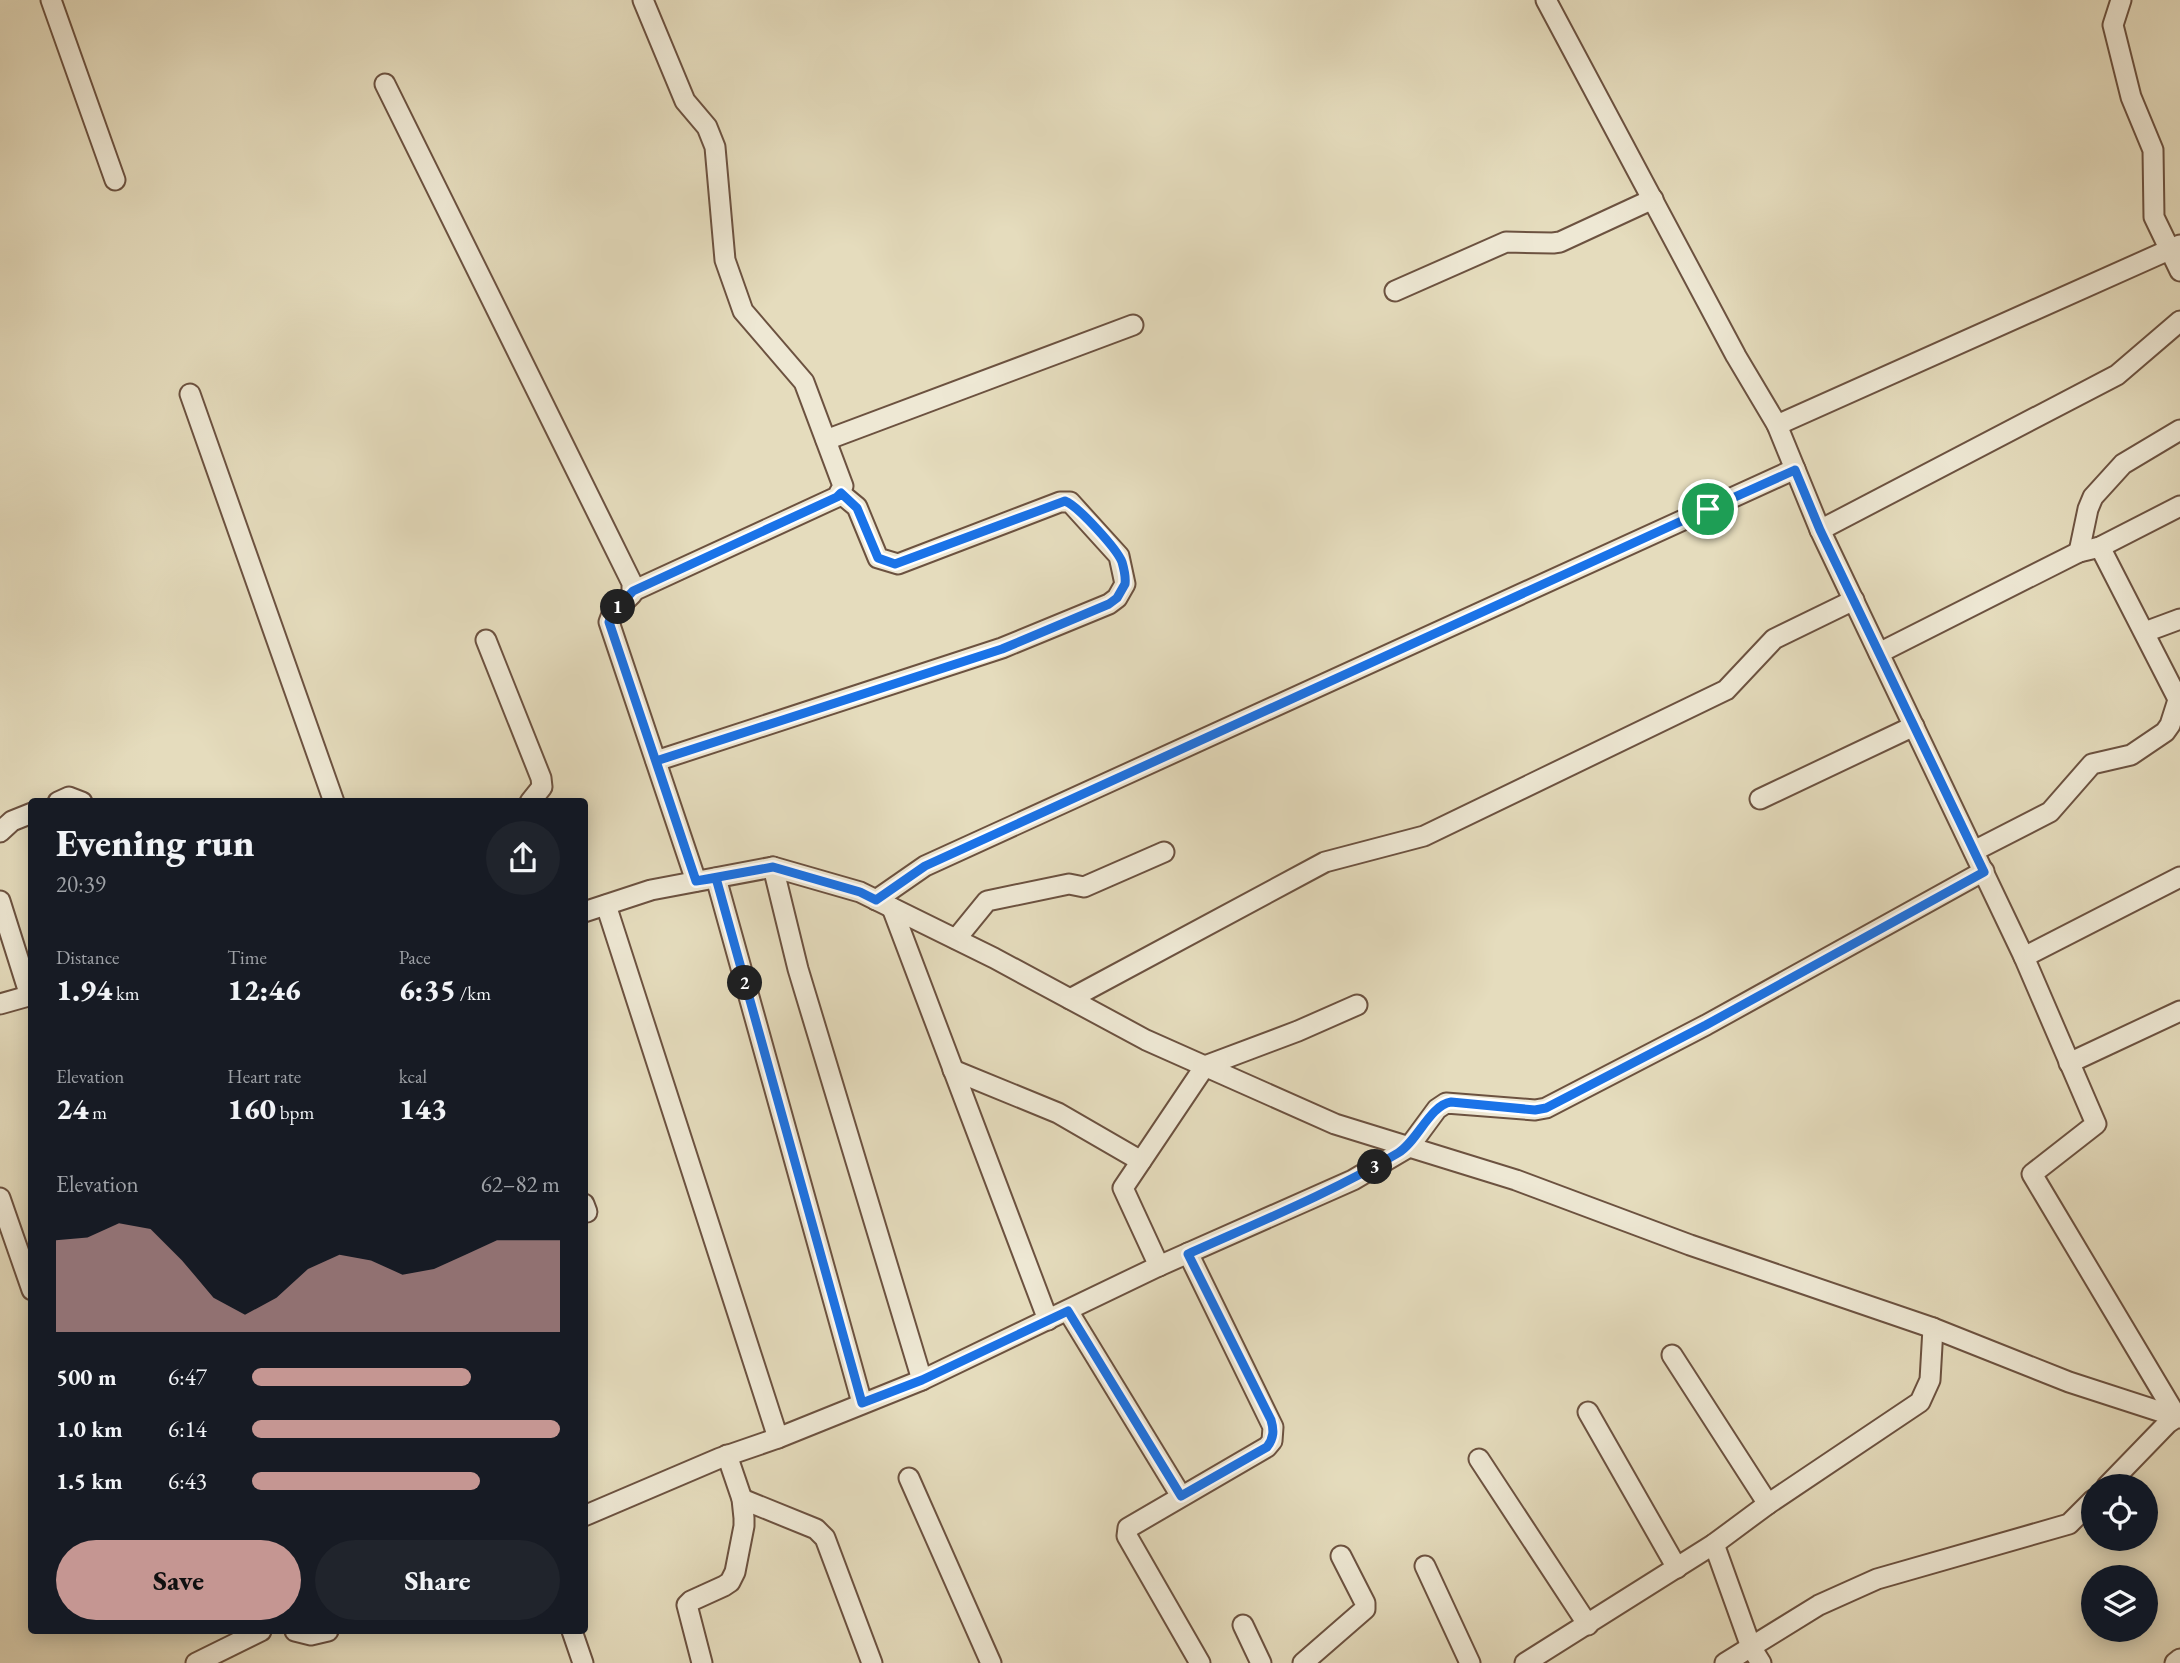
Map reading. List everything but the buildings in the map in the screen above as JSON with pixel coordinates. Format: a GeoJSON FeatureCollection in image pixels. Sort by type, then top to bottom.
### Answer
{"type":"FeatureCollection","features":[{"type":"Feature","properties":{"kind":"street"},"geometry":{"type":"LineString","coordinates":[[51,0],[115,180]]}},
{"type":"Feature","properties":{"kind":"street"},"geometry":{"type":"LineString","coordinates":[[643,0],[685,101],[708,127],[715,147],[726,261],[743,311],[804,382],[842,480],[841,493],[837,497],[633,591],[612,614],[609,622],[656,761],[706,880],[862,1403]]}},
{"type":"Feature","properties":{"kind":"street"},"geometry":{"type":"LineString","coordinates":[[1546,0],[1736,356],[1777,425],[1820,530],[2024,957],[2095,1124],[2032,1174],[2179,1418]]}},
{"type":"Feature","properties":{"kind":"street"},"geometry":{"type":"LineString","coordinates":[[2121,0],[2113,25],[2132,97],[2153,150],[2154,218],[2175,247],[2180,271]]}},
{"type":"Feature","properties":{"kind":"street"},"geometry":{"type":"LineString","coordinates":[[385,84],[632,583],[633,591]]}},
{"type":"Feature","properties":{"kind":"street"},"geometry":{"type":"LineString","coordinates":[[1395,291],[1506,242],[1560,242],[1653,199]]}},
{"type":"Feature","properties":{"kind":"street"},"geometry":{"type":"LineString","coordinates":[[1777,425],[2175,247]]}},
{"type":"Feature","properties":{"kind":"street"},"geometry":{"type":"LineString","coordinates":[[1820,530],[2117,375],[2180,321]]}},
{"type":"Feature","properties":{"kind":"street"},"geometry":{"type":"LineString","coordinates":[[826,440],[1133,325]]}},
{"type":"Feature","properties":{"kind":"street"},"geometry":{"type":"LineString","coordinates":[[190,394],[333,798]]}},
{"type":"Feature","properties":{"kind":"street"},"geometry":{"type":"LineString","coordinates":[[2079,552],[2093,498],[2123,464],[2180,430]]}},
{"type":"Feature","properties":{"kind":"street"},"geometry":{"type":"LineString","coordinates":[[884,904],[925,866],[1795,470]]}},
{"type":"Feature","properties":{"kind":"street"},"geometry":{"type":"LineString","coordinates":[[656,761],[1002,649],[1109,604],[1117,598],[1125,584],[1122,562],[1115,551],[1070,502],[1060,502],[898,564],[878,558],[857,508],[841,493]]}},
{"type":"Feature","properties":{"kind":"street"},"geometry":{"type":"LineString","coordinates":[[1879,653],[2079,552],[2100,547],[2180,506]]}},
{"type":"Feature","properties":{"kind":"street"},"geometry":{"type":"LineString","coordinates":[[1974,851],[2050,812],[2092,764],[2130,755],[2165,732],[2170,725],[2179,701],[2100,547]]}},
{"type":"Feature","properties":{"kind":"street"},"geometry":{"type":"LineString","coordinates":[[1070,999],[1325,862],[1424,836],[1726,690],[1774,639],[1854,600]]}},
{"type":"Feature","properties":{"kind":"street"},"geometry":{"type":"LineString","coordinates":[[2145,632],[2180,619]]}},
{"type":"Feature","properties":{"kind":"street"},"geometry":{"type":"LineString","coordinates":[[486,640],[541,778],[542,787],[533,798]]}},
{"type":"Feature","properties":{"kind":"street"},"geometry":{"type":"LineString","coordinates":[[1760,799],[1914,726]]}},
{"type":"Feature","properties":{"kind":"street"},"geometry":{"type":"LineString","coordinates":[[0,832],[12,821],[28,815]]}},
{"type":"Feature","properties":{"kind":"street"},"geometry":{"type":"LineString","coordinates":[[956,939],[986,901],[1069,884],[1084,887],[1164,852]]}},
{"type":"Feature","properties":{"kind":"street"},"geometry":{"type":"LineString","coordinates":[[773,867],[798,969],[922,1380]]}},
{"type":"Feature","properties":{"kind":"street"},"geometry":{"type":"LineString","coordinates":[[588,911],[651,890],[773,867],[860,892],[956,939],[1146,1040],[1335,1124],[1516,1180],[1690,1245],[1933,1328],[2069,1382],[2179,1418]]}},
{"type":"Feature","properties":{"kind":"street"},"geometry":{"type":"LineString","coordinates":[[588,1514],[727,1455],[778,1438],[922,1380],[1159,1266],[1353,1180],[1409,1147],[1437,1109],[1446,1103],[1535,1110],[1546,1108],[1706,1025],[1984,872]]}},
{"type":"Feature","properties":{"kind":"street"},"geometry":{"type":"LineString","coordinates":[[2024,957],[2180,877]]}},
{"type":"Feature","properties":{"kind":"street"},"geometry":{"type":"LineString","coordinates":[[0,901],[28,986]]}},
{"type":"Feature","properties":{"kind":"street"},"geometry":{"type":"LineString","coordinates":[[884,904],[953,1070],[1048,1320]]}},
{"type":"Feature","properties":{"kind":"street"},"geometry":{"type":"LineString","coordinates":[[606,905],[778,1438]]}},
{"type":"Feature","properties":{"kind":"street"},"geometry":{"type":"LineString","coordinates":[[0,1004],[28,996]]}},
{"type":"Feature","properties":{"kind":"street"},"geometry":{"type":"LineString","coordinates":[[1159,1266],[1123,1188],[1205,1066],[1298,1031],[1357,1005]]}},
{"type":"Feature","properties":{"kind":"street"},"geometry":{"type":"LineString","coordinates":[[2069,1063],[2180,1011]]}},
{"type":"Feature","properties":{"kind":"street"},"geometry":{"type":"LineString","coordinates":[[953,1070],[1058,1112],[1141,1161]]}},
{"type":"Feature","properties":{"kind":"street"},"geometry":{"type":"LineString","coordinates":[[0,1198],[28,1278]]}},
{"type":"Feature","properties":{"kind":"street"},"geometry":{"type":"LineString","coordinates":[[1188,1254],[1271,1420],[1273,1434],[1267,1447],[1128,1528],[1126,1536],[1200,1663]]}},
{"type":"Feature","properties":{"kind":"street"},"geometry":{"type":"LineString","coordinates":[[1068,1311],[1181,1496]]}},
{"type":"Feature","properties":{"kind":"street"},"geometry":{"type":"LineString","coordinates":[[1525,1663],[1714,1544],[1768,1504],[1920,1402],[1930,1380],[1933,1328]]}},
{"type":"Feature","properties":{"kind":"street"},"geometry":{"type":"LineString","coordinates":[[1672,1355],[1768,1504]]}},
{"type":"Feature","properties":{"kind":"street"},"geometry":{"type":"LineString","coordinates":[[1588,1412],[1677,1568]]}},
{"type":"Feature","properties":{"kind":"street"},"geometry":{"type":"LineString","coordinates":[[2119,1474],[2168,1423],[2179,1418]]}},
{"type":"Feature","properties":{"kind":"street"},"geometry":{"type":"LineString","coordinates":[[702,1663],[687,1605],[724,1586],[733,1577],[744,1526],[742,1500],[727,1455]]}},
{"type":"Feature","properties":{"kind":"street"},"geometry":{"type":"LineString","coordinates":[[1479,1459],[1588,1625]]}},
{"type":"Feature","properties":{"kind":"street"},"geometry":{"type":"LineString","coordinates":[[909,1478],[989,1662]]}},
{"type":"Feature","properties":{"kind":"street"},"geometry":{"type":"LineString","coordinates":[[742,1500],[816,1529],[825,1538],[872,1663]]}},
{"type":"Feature","properties":{"kind":"street"},"geometry":{"type":"LineString","coordinates":[[1725,1663],[1756,1655],[1819,1605],[1878,1579],[2069,1524],[2081,1512]]}},
{"type":"Feature","properties":{"kind":"street"},"geometry":{"type":"LineString","coordinates":[[1714,1544],[1756,1655]]}},
{"type":"Feature","properties":{"kind":"street"},"geometry":{"type":"LineString","coordinates":[[1303,1663],[1365,1609],[1365,1603],[1341,1556]]}},
{"type":"Feature","properties":{"kind":"street"},"geometry":{"type":"LineString","coordinates":[[1425,1566],[1470,1663]]}},
{"type":"Feature","properties":{"kind":"street"},"geometry":{"type":"LineString","coordinates":[[1243,1625],[1261,1663]]}},
{"type":"Feature","properties":{"kind":"street"},"geometry":{"type":"LineString","coordinates":[[198,1662],[255,1634]]}},
{"type":"Feature","properties":{"kind":"street"},"geometry":{"type":"LineString","coordinates":[[573,1634],[583,1663]]}},
{"type":"Feature","properties":{"kind":"street"},"geometry":{"type":"LineString","coordinates":[[2175,1663],[2180,1658]]}},
{"type":"Feature","properties":{"kind":"route"},"geometry":{"type":"LineString","coordinates":[[1708,509],[925,866],[876,900],[860,892],[773,867],[696,881],[609,622],[612,614],[633,591],[841,493],[860,512],[875,555],[880,560],[895,564],[1065,501],[1075,506],[1122,562],[1126,580],[1124,588],[1109,604],[1002,649],[656,761],[696,881],[716,878],[862,1403],[922,1380],[1068,1311],[1181,1496],[1267,1447],[1273,1434],[1271,1420],[1188,1254],[1353,1180],[1409,1147],[1441,1105],[1451,1102],[1535,1110],[1546,1108],[1706,1025],[1765,990],[1984,872],[1820,530],[1795,470],[1708,509]]}}]}
